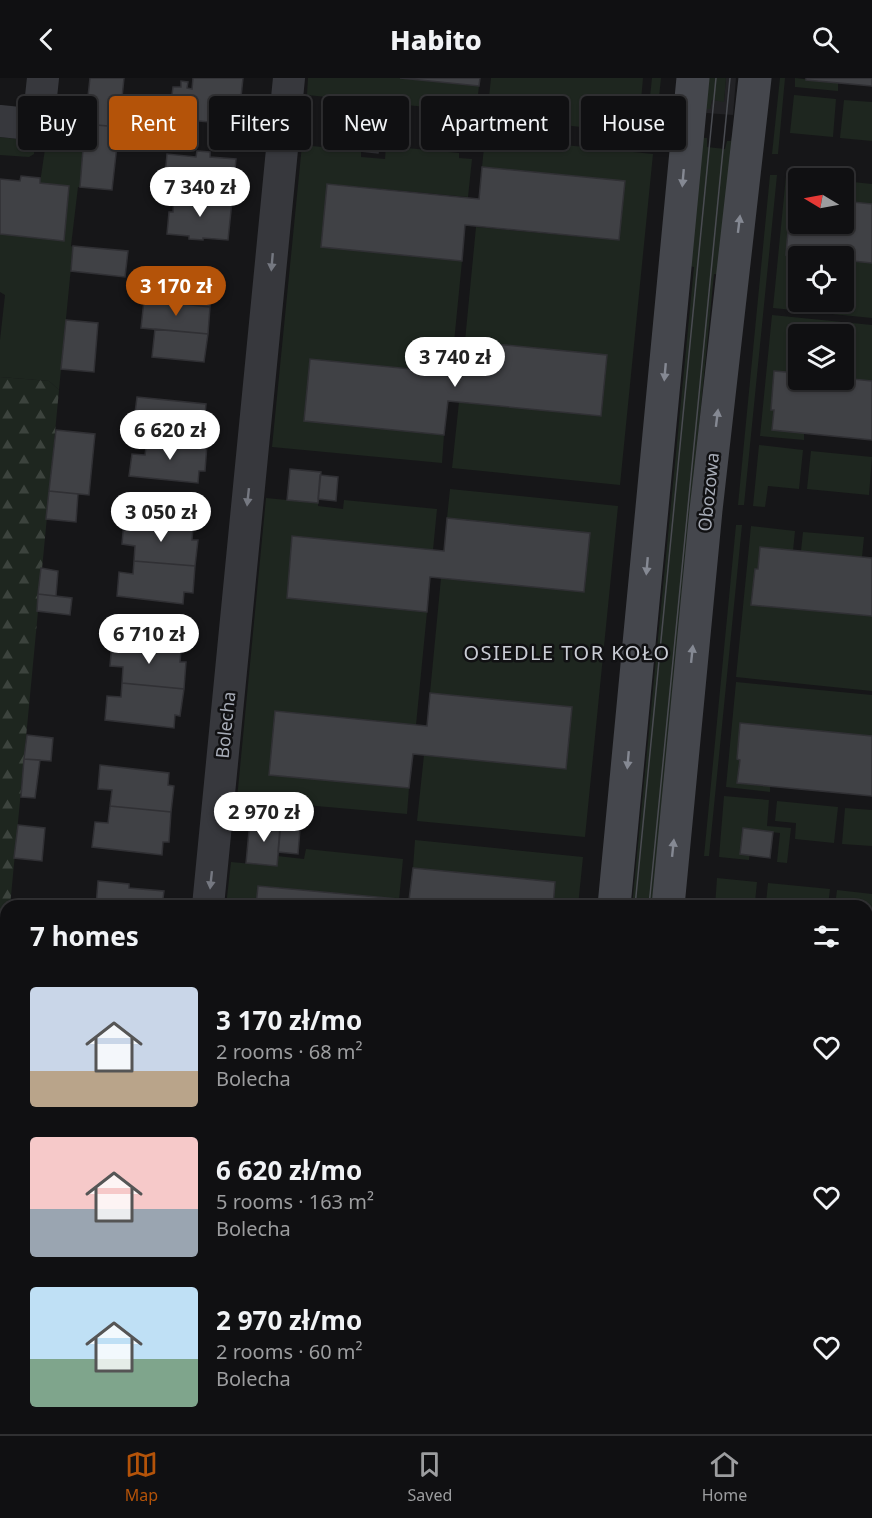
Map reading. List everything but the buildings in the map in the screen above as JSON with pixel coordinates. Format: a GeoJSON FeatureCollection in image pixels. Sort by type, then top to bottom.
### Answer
{"type":"FeatureCollection","features":[{"type":"Feature","properties":{"kind":"street"},"geometry":{"type":"LineString","coordinates":[[0,121],[38,125],[43,78]]}},
{"type":"Feature","properties":{"kind":"street","name":"Bolecha"},"geometry":{"type":"LineString","coordinates":[[209,900],[290,78]]}},
{"type":"Feature","properties":{"kind":"street"},"geometry":{"type":"LineString","coordinates":[[615,900],[693,78]]}},
{"type":"Feature","properties":{"kind":"street","name":"Obozowa"},"geometry":{"type":"LineString","coordinates":[[669,900],[708,499],[755,78]]}},
{"type":"Feature","properties":{"kind":"shaded area"},"geometry":{"type":"Polygon","coordinates":[[[726,78],[736,78],[733,115],[706,113],[707,109],[710,109],[712,100],[724,101],[726,78]]]}},
{"type":"Feature","properties":{"kind":"green space"},"geometry":{"type":"Polygon","coordinates":[[[308,78],[400,78],[479,86],[478,96],[421,96],[421,106],[409,105],[409,96],[307,95],[308,78]]]}},
{"type":"Feature","properties":{"kind":"green space"},"geometry":{"type":"Polygon","coordinates":[[[491,78],[643,78],[641,96],[581,96],[581,127],[569,126],[569,96],[489,96],[491,78]]]}},
{"type":"Feature","properties":{"kind":"green space"},"geometry":{"type":"Polygon","coordinates":[[[652,78],[661,78],[659,96],[650,96],[652,78]]]}},
{"type":"Feature","properties":{"kind":"green space"},"geometry":{"type":"Polygon","coordinates":[[[704,78],[726,78],[724,102],[712,100],[710,109],[707,109],[706,113],[700,112],[704,78]]]}},
{"type":"Feature","properties":{"kind":"green space"},"geometry":{"type":"Polygon","coordinates":[[[780,78],[785,78],[778,154],[772,154],[780,78]]]}},
{"type":"Feature","properties":{"kind":"green space"},"geometry":{"type":"Polygon","coordinates":[[[795,78],[838,83],[838,91],[795,87],[795,78]]]}},
{"type":"Feature","properties":{"kind":"green space"},"geometry":{"type":"Polygon","coordinates":[[[794,95],[836,99],[833,137],[790,133],[794,95]]]}},
{"type":"Feature","properties":{"kind":"green space"},"geometry":{"type":"Polygon","coordinates":[[[844,100],[872,102],[872,141],[840,138],[844,100]]]}},
{"type":"Feature","properties":{"kind":"green space"},"geometry":{"type":"Polygon","coordinates":[[[698,132],[704,133],[704,138],[707,138],[707,147],[725,149],[727,141],[731,141],[732,136],[739,137],[720,275],[714,274],[653,900],[633,900],[694,267],[689,266],[698,132]]]}},
{"type":"Feature","properties":{"kind":"green space"},"geometry":{"type":"Polygon","coordinates":[[[0,137],[18,139],[18,150],[34,150],[34,154],[29,157],[0,155],[0,137]]]}},
{"type":"Feature","properties":{"kind":"green space"},"geometry":{"type":"Polygon","coordinates":[[[311,146],[323,147],[323,150],[361,151],[361,157],[385,159],[386,150],[409,148],[459,153],[459,158],[472,159],[468,197],[328,184],[322,247],[462,261],[451,373],[310,359],[304,421],[444,435],[442,463],[272,447],[302,150],[311,150],[311,146]]]}},
{"type":"Feature","properties":{"kind":"green space"},"geometry":{"type":"Polygon","coordinates":[[[569,146],[581,147],[581,150],[613,150],[653,154],[620,485],[452,468],[459,402],[601,416],[607,356],[465,341],[476,227],[619,240],[624,181],[482,167],[484,150],[569,150],[569,146]]]}},
{"type":"Feature","properties":{"kind":"green space"},"geometry":{"type":"Polygon","coordinates":[[[45,150],[83,150],[71,246],[73,247],[59,390],[49,381],[0,377],[0,340],[5,295],[0,292],[0,234],[64,240],[69,186],[40,183],[45,150]]]}},
{"type":"Feature","properties":{"kind":"green space"},"geometry":{"type":"Polygon","coordinates":[[[770,175],[777,175],[744,505],[738,505],[770,175]]]}},
{"type":"Feature","properties":{"kind":"green space"},"geometry":{"type":"Polygon","coordinates":[[[786,176],[788,176],[786,254],[788,254],[788,310],[773,308],[786,176]]]}},
{"type":"Feature","properties":{"kind":"green space"},"geometry":{"type":"Polygon","coordinates":[[[854,182],[872,184],[872,204],[854,202],[854,182]]]}},
{"type":"Feature","properties":{"kind":"green space"},"geometry":{"type":"Polygon","coordinates":[[[854,261],[872,263],[872,318],[813,312],[854,312],[854,261]]]}},
{"type":"Feature","properties":{"kind":"green space"},"geometry":{"type":"Polygon","coordinates":[[[772,315],[872,325],[872,381],[854,379],[854,324],[788,324],[788,372],[774,371],[772,430],[804,433],[804,440],[760,436],[772,315]]]}},
{"type":"Feature","properties":{"kind":"green space"},"geometry":{"type":"Polygon","coordinates":[[[0,377],[49,381],[59,390],[11,900],[0,900],[0,377]]]}},
{"type":"Feature","properties":{"kind":"green space"},"geometry":{"type":"Polygon","coordinates":[[[759,445],[803,450],[799,489],[768,486],[765,507],[753,506],[759,445]]]}},
{"type":"Feature","properties":{"kind":"green space"},"geometry":{"type":"Polygon","coordinates":[[[811,451],[872,457],[869,495],[807,489],[811,451]]]}},
{"type":"Feature","properties":{"kind":"green space"},"geometry":{"type":"Polygon","coordinates":[[[450,489],[618,506],[585,837],[417,821],[424,755],[566,769],[572,708],[430,693],[441,578],[584,591],[589,533],[447,518],[450,489]]]}},
{"type":"Feature","properties":{"kind":"green space"},"geometry":{"type":"Polygon","coordinates":[[[266,498],[318,503],[318,506],[343,509],[344,500],[437,509],[433,550],[292,537],[287,598],[427,612],[416,725],[269,774],[409,788],[407,814],[237,799],[266,498]]]}},
{"type":"Feature","properties":{"kind":"green space"},"geometry":{"type":"Polygon","coordinates":[[[736,525],[742,525],[709,856],[704,856],[736,525]]]}},
{"type":"Feature","properties":{"kind":"green space"},"geometry":{"type":"Polygon","coordinates":[[[751,526],[795,531],[793,551],[755,569],[751,605],[872,616],[872,691],[736,677],[751,526]]]}},
{"type":"Feature","properties":{"kind":"green space"},"geometry":{"type":"Polygon","coordinates":[[[803,532],[864,537],[862,557],[801,551],[803,532]]]}},
{"type":"Feature","properties":{"kind":"green space"},"geometry":{"type":"Polygon","coordinates":[[[736,682],[872,695],[872,736],[740,723],[737,759],[740,760],[737,783],[770,786],[770,792],[726,787],[736,682]]]}},
{"type":"Feature","properties":{"kind":"green space"},"geometry":{"type":"Polygon","coordinates":[[[724,796],[769,800],[767,826],[791,828],[787,863],[777,862],[780,833],[752,830],[749,860],[719,857],[724,796]]]}},
{"type":"Feature","properties":{"kind":"green space"},"geometry":{"type":"Polygon","coordinates":[[[777,801],[838,807],[834,843],[795,839],[796,823],[775,821],[777,801]]]}},
{"type":"Feature","properties":{"kind":"green space"},"geometry":{"type":"Polygon","coordinates":[[[845,808],[872,810],[872,846],[842,844],[845,808]]]}},
{"type":"Feature","properties":{"kind":"green space"},"geometry":{"type":"Polygon","coordinates":[[[415,840],[583,857],[579,900],[554,900],[555,882],[413,868],[415,840]]]}},
{"type":"Feature","properties":{"kind":"green space"},"geometry":{"type":"Polygon","coordinates":[[[306,849],[403,859],[399,900],[258,886],[257,900],[227,900],[231,862],[276,866],[277,856],[304,859],[306,849]]]}},
{"type":"Feature","properties":{"kind":"green space"},"geometry":{"type":"Polygon","coordinates":[[[717,878],[757,882],[755,900],[715,900],[717,878]]]}},
{"type":"Feature","properties":{"kind":"green space"},"geometry":{"type":"Polygon","coordinates":[[[768,883],[830,889],[829,900],[766,900],[768,883]]]}},
{"type":"Feature","properties":{"kind":"green space"},"geometry":{"type":"Polygon","coordinates":[[[837,890],[872,894],[872,900],[836,900],[837,890]]]}},
{"type":"Feature","properties":{"kind":"tram line"},"geometry":{"type":"LineString","coordinates":[[636,900],[716,78]]}},
{"type":"Feature","properties":{"kind":"tram line"},"geometry":{"type":"LineString","coordinates":[[650,900],[730,78]]}},
{"type":"Feature","properties":{"kind":"district","name":"OSIEDLE TOR KOŁO"},"geometry":{"type":"Point","coordinates":[567,653]}}]}
